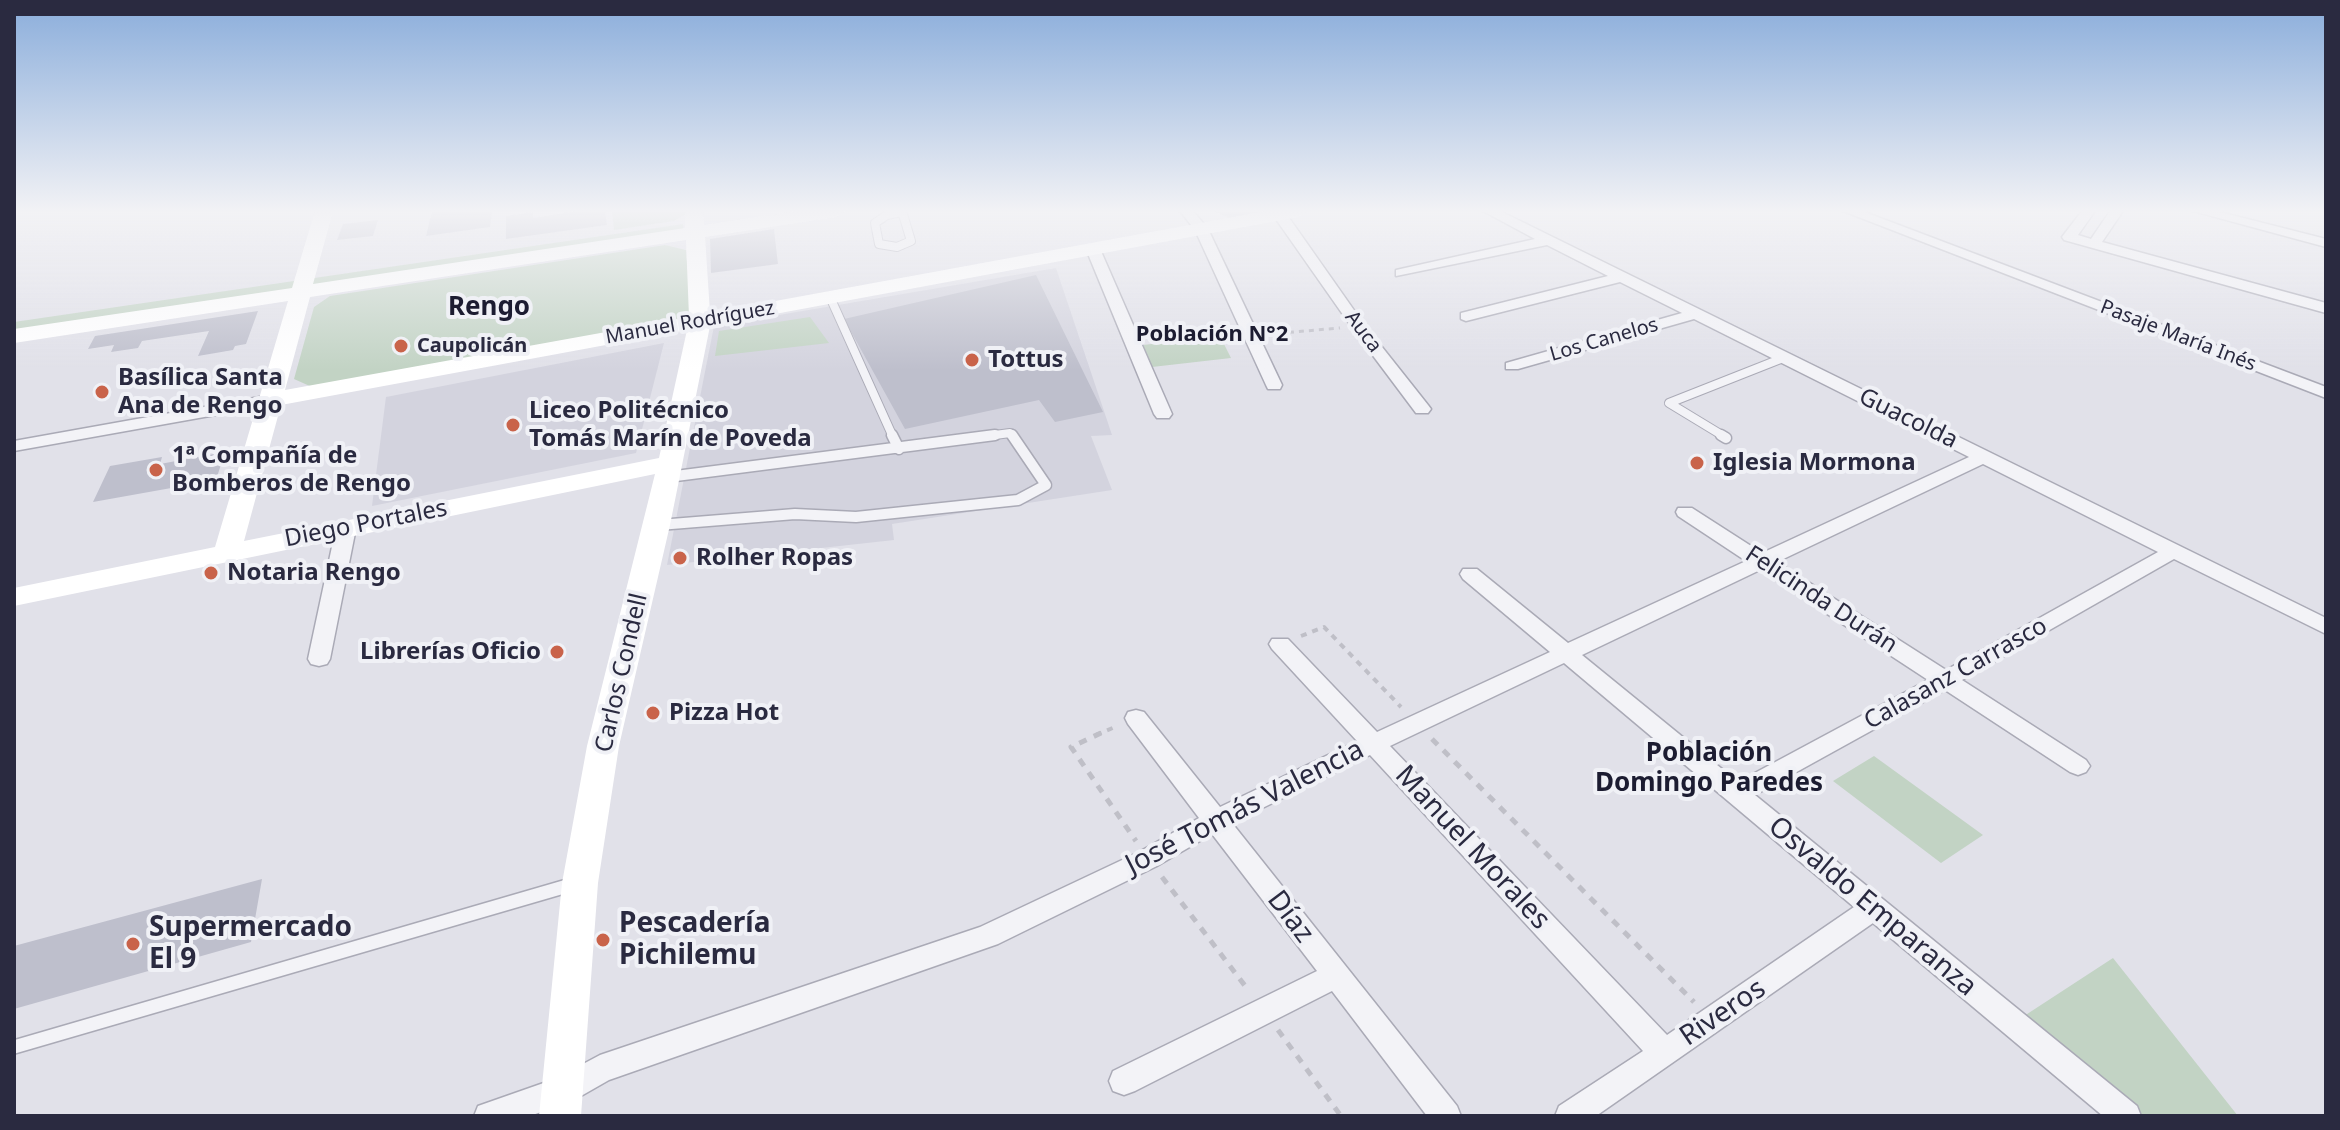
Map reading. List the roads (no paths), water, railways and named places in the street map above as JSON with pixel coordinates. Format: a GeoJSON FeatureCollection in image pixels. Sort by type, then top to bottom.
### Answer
{"type":"FeatureCollection","features":[{"type":"Feature","properties":{"kind":"main road"},"geometry":{"type":"LineString","coordinates":[[227,552],[309,264]]}},
{"type":"Feature","properties":{"kind":"main road"},"geometry":{"type":"LineString","coordinates":[[14,336],[435,264]]}},
{"type":"Feature","properties":{"kind":"main road","name":"Carlos Condell"},"geometry":{"type":"LineString","coordinates":[[562,1103],[580,883],[603,746],[670,470],[700,321],[697,264]]}},
{"type":"Feature","properties":{"kind":"main road","name":"Manuel Rodríguez"},"geometry":{"type":"LineString","coordinates":[[271,400],[1012,264]]}},
{"type":"Feature","properties":{"kind":"main road"},"geometry":{"type":"LineString","coordinates":[[14,319],[303,285]]}},
{"type":"Feature","properties":{"kind":"main road","name":"Diego Portales"},"geometry":{"type":"LineString","coordinates":[[14,597],[346,528],[670,470]]}},
{"type":"Feature","properties":{"kind":"street"},"geometry":{"type":"LineString","coordinates":[[1099,264],[1163,414]]}},
{"type":"Feature","properties":{"kind":"street"},"geometry":{"type":"LineString","coordinates":[[1217,264],[1274,385]]}},
{"type":"Feature","properties":{"kind":"street","name":"Auca"},"geometry":{"type":"LineString","coordinates":[[1320,264],[1358,326],[1422,409]]}},
{"type":"Feature","properties":{"kind":"street"},"geometry":{"type":"LineString","coordinates":[[1401,273],[1443,264]]}},
{"type":"Feature","properties":{"kind":"street","name":"Guacolda"},"geometry":{"type":"LineString","coordinates":[[1594,264],[2326,627]]}},
{"type":"Feature","properties":{"kind":"street","name":"Pasaje María Inés"},"geometry":{"type":"LineString","coordinates":[[1987,264],[2326,393]]}},
{"type":"Feature","properties":{"kind":"street"},"geometry":{"type":"LineString","coordinates":[[2162,264],[2326,308]]}},
{"type":"Feature","properties":{"kind":"street"},"geometry":{"type":"LineString","coordinates":[[1466,316],[1621,277]]}},
{"type":"Feature","properties":{"kind":"street","name":"Los Canelos"},"geometry":{"type":"LineString","coordinates":[[1512,366],[1695,314]]}},
{"type":"Feature","properties":{"kind":"street"},"geometry":{"type":"LineString","coordinates":[[14,446],[271,400]]}},
{"type":"Feature","properties":{"kind":"street","name":"José Tomás Valencia"},"geometry":{"type":"LineString","coordinates":[[489,1116],[562,1103],[600,1069],[988,936],[1148,859],[1216,820],[1374,743],[1984,457]]}},
{"type":"Feature","properties":{"kind":"street","name":"Felicinda Durán"},"geometry":{"type":"LineString","coordinates":[[1685,512],[2078,766]]}},
{"type":"Feature","properties":{"kind":"street"},"geometry":{"type":"LineString","coordinates":[[319,659],[346,528]]}},
{"type":"Feature","properties":{"kind":"street","name":"Calasanz Carrasco"},"geometry":{"type":"LineString","coordinates":[[1736,794],[2174,551]]}},
{"type":"Feature","properties":{"kind":"street","name":"Osvaldo Emparanza"},"geometry":{"type":"LineString","coordinates":[[1470,574],[1873,908],[2109,1111]]}},
{"type":"Feature","properties":{"kind":"street","name":"Manuel Morales"},"geometry":{"type":"LineString","coordinates":[[1280,644],[1664,1052]]}},
{"type":"Feature","properties":{"kind":"street","name":"Díaz"},"geometry":{"type":"LineString","coordinates":[[1136,718],[1446,1116]]}},
{"type":"Feature","properties":{"kind":"street","name":"Riveros"},"geometry":{"type":"LineString","coordinates":[[1570,1116],[1713,1021],[1873,908]]}},
{"type":"Feature","properties":{"kind":"street"},"geometry":{"type":"LineString","coordinates":[[1124,1081],[1335,976]]}},
{"type":"Feature","properties":{"kind":"lane"},"geometry":{"type":"LineString","coordinates":[[830,297],[878,409],[899,449]]}},
{"type":"Feature","properties":{"kind":"lane"},"geometry":{"type":"LineString","coordinates":[[1726,438],[1669,403],[1783,358]]}},
{"type":"Feature","properties":{"kind":"lane"},"geometry":{"type":"LineString","coordinates":[[657,525],[795,514],[856,517],[1018,500],[1046,485],[1010,433],[899,449],[670,470]]}},
{"type":"Feature","properties":{"kind":"lane"},"geometry":{"type":"LineString","coordinates":[[14,1047],[580,883]]}},
{"type":"Feature","properties":{"kind":"place","name":"Caupolicán"},"geometry":{"type":"Point","coordinates":[401,346]}},
{"type":"Feature","properties":{"kind":"place","name":"Tottus"},"geometry":{"type":"Point","coordinates":[972,360]}},
{"type":"Feature","properties":{"kind":"place","name":"Basílica Santa Ana de Rengo"},"geometry":{"type":"Point","coordinates":[102,392]}},
{"type":"Feature","properties":{"kind":"place","name":"Liceo Politécnico Tomás Marín de Poveda"},"geometry":{"type":"Point","coordinates":[513,425]}},
{"type":"Feature","properties":{"kind":"place","name":"Iglesia Mormona"},"geometry":{"type":"Point","coordinates":[1697,463]}},
{"type":"Feature","properties":{"kind":"place","name":"1ª Compañía de Bomberos de Rengo"},"geometry":{"type":"Point","coordinates":[156,470]}},
{"type":"Feature","properties":{"kind":"place","name":"Rolher Ropas"},"geometry":{"type":"Point","coordinates":[680,558]}},
{"type":"Feature","properties":{"kind":"place","name":"Notaria Rengo"},"geometry":{"type":"Point","coordinates":[211,573]}},
{"type":"Feature","properties":{"kind":"place","name":"Librerías Oficio"},"geometry":{"type":"Point","coordinates":[557,652]}},
{"type":"Feature","properties":{"kind":"place","name":"Pizza Hot"},"geometry":{"type":"Point","coordinates":[653,713]}},
{"type":"Feature","properties":{"kind":"place","name":"Pescadería Pichilemu"},"geometry":{"type":"Point","coordinates":[603,940]}},
{"type":"Feature","properties":{"kind":"place","name":"Supermercado El 9"},"geometry":{"type":"Point","coordinates":[133,944]}},
{"type":"Feature","properties":{"kind":"district","name":"Rengo"},"geometry":{"type":"Point","coordinates":[489,308]}},
{"type":"Feature","properties":{"kind":"district","name":"Población N°2"},"geometry":{"type":"Point","coordinates":[1212,335]}},
{"type":"Feature","properties":{"kind":"district","name":"Población Domingo Paredes"},"geometry":{"type":"Point","coordinates":[1709,769]}}]}
